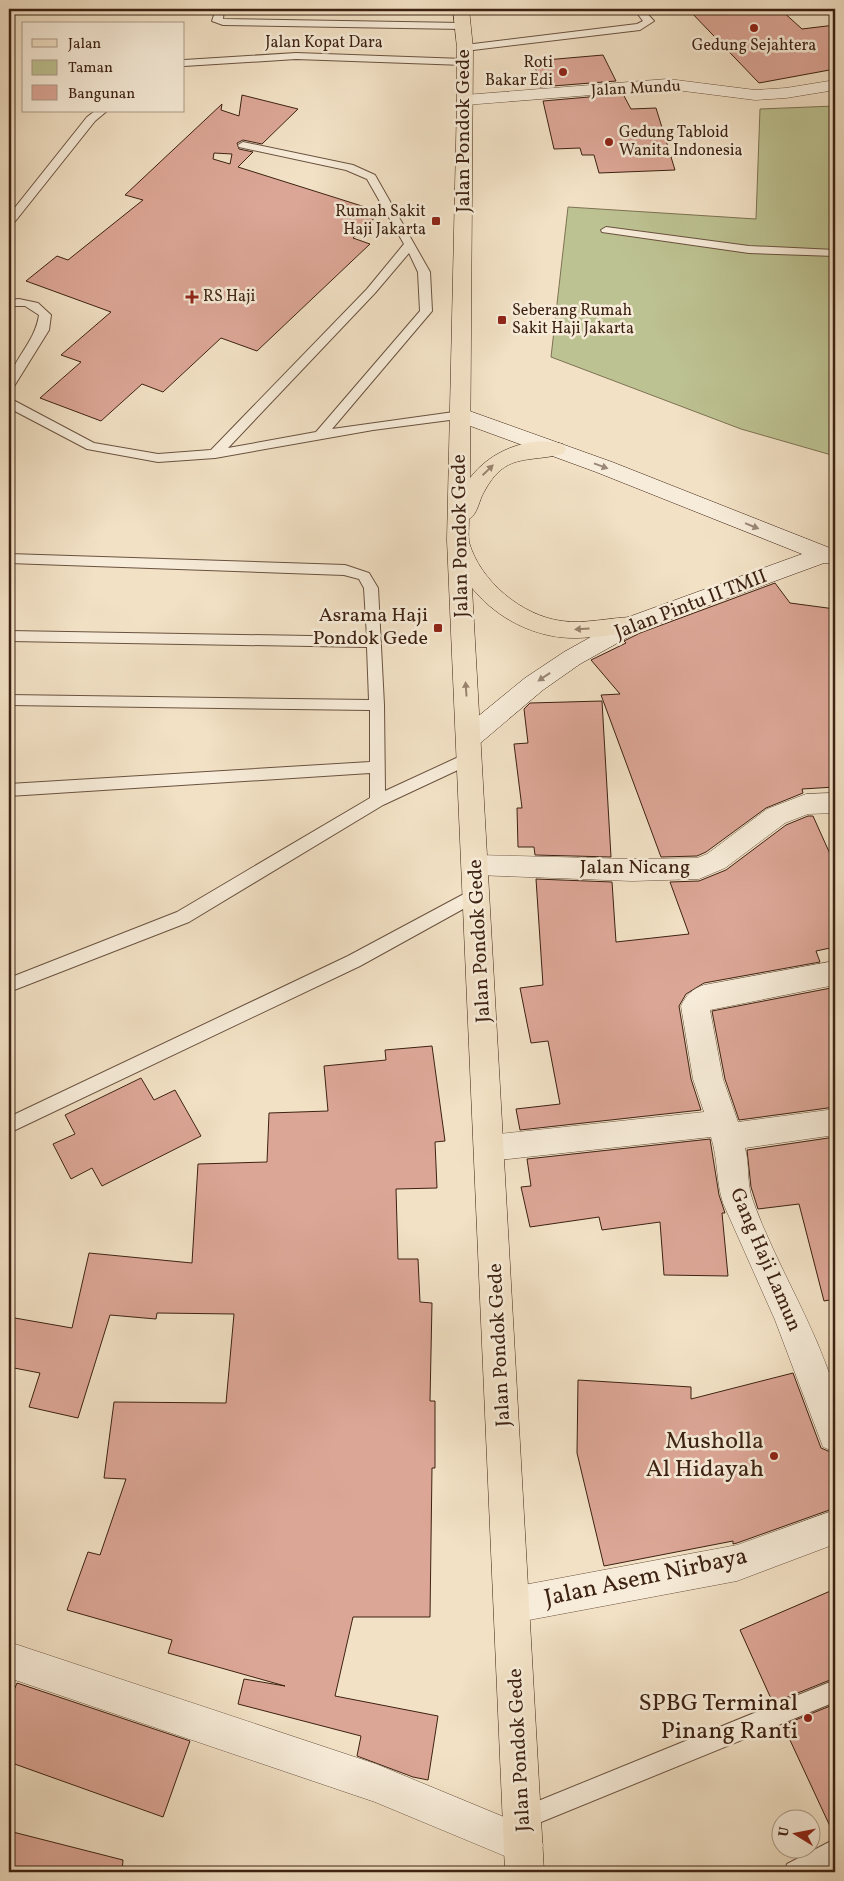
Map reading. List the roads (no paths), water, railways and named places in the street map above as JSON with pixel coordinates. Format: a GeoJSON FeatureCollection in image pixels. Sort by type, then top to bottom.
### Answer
{"type":"FeatureCollection","features":[{"type":"Feature","properties":{"kind":"main road","name":"Jalan Pondok Gede"},"geometry":{"type":"LineString","coordinates":[[462,18],[466,100],[458,534],[524,1845]]}},
{"type":"Feature","properties":{"kind":"main road"},"geometry":{"type":"LineString","coordinates":[[555,449],[516,452],[488,468],[476,482],[458,534],[474,574],[493,596],[519,616],[548,627],[575,630],[631,625]]}},
{"type":"Feature","properties":{"kind":"street","name":"Jalan Mundu"},"geometry":{"type":"LineString","coordinates":[[466,100],[668,84],[755,95],[786,93],[835,84]]}},
{"type":"Feature","properties":{"kind":"street","name":"Jalan Pintu II TMII"},"geometry":{"type":"LineString","coordinates":[[461,415],[555,449],[829,557]]}},
{"type":"Feature","properties":{"kind":"street","name":"Jalan Pintu II TMII"},"geometry":{"type":"LineString","coordinates":[[470,748],[534,684],[572,658],[631,625],[829,557]]}},
{"type":"Feature","properties":{"kind":"street","name":"Jalan Nicang"},"geometry":{"type":"LineString","coordinates":[[476,879],[699,868],[716,861],[776,816],[806,804],[835,803]]}},
{"type":"Feature","properties":{"kind":"street","name":"Gang Haji Lamun"},"geometry":{"type":"LineString","coordinates":[[835,973],[704,997],[695,1006],[708,1079],[726,1130],[732,1155],[732,1184],[738,1203],[790,1318],[835,1435]]}},
{"type":"Feature","properties":{"kind":"street"},"geometry":{"type":"LineString","coordinates":[[490,1148],[835,1122]]}},
{"type":"Feature","properties":{"kind":"street","name":"Jalan Asem Nirbaya"},"geometry":{"type":"LineString","coordinates":[[513,1605],[737,1564],[835,1527]]}},
{"type":"Feature","properties":{"kind":"street"},"geometry":{"type":"LineString","coordinates":[[9,1660],[376,1783],[524,1845]]}},
{"type":"Feature","properties":{"kind":"lane"},"geometry":{"type":"LineString","coordinates":[[220,9],[217,21],[223,22],[462,18]]}},
{"type":"Feature","properties":{"kind":"lane","name":"Jalan Kopat Dara"},"geometry":{"type":"LineString","coordinates":[[185,64],[296,56],[465,55],[640,28],[649,21],[638,9]]}},
{"type":"Feature","properties":{"kind":"lane"},"geometry":{"type":"LineString","coordinates":[[9,222],[91,119],[101,112]]}},
{"type":"Feature","properties":{"kind":"lane"},"geometry":{"type":"LineString","coordinates":[[243,145],[349,167],[371,177],[424,272],[426,311],[320,434]]}},
{"type":"Feature","properties":{"kind":"lane"},"geometry":{"type":"LineString","coordinates":[[606,230],[743,249],[801,254],[835,253]]}},
{"type":"Feature","properties":{"kind":"lane"},"geometry":{"type":"LineString","coordinates":[[215,454],[371,291],[410,244]]}},
{"type":"Feature","properties":{"kind":"lane"},"geometry":{"type":"LineString","coordinates":[[9,304],[16,302],[26,303],[40,308],[46,315],[43,330],[9,385]]}},
{"type":"Feature","properties":{"kind":"lane"},"geometry":{"type":"LineString","coordinates":[[9,403],[91,446],[158,458],[215,454],[320,434],[461,415]]}},
{"type":"Feature","properties":{"kind":"lane"},"geometry":{"type":"LineString","coordinates":[[9,558],[354,572],[364,576],[371,588],[378,801]]}},
{"type":"Feature","properties":{"kind":"lane"},"geometry":{"type":"LineString","coordinates":[[9,636],[373,642]]}},
{"type":"Feature","properties":{"kind":"lane"},"geometry":{"type":"LineString","coordinates":[[9,700],[376,705]]}},
{"type":"Feature","properties":{"kind":"lane"},"geometry":{"type":"LineString","coordinates":[[9,985],[183,917],[470,748]]}},
{"type":"Feature","properties":{"kind":"lane"},"geometry":{"type":"LineString","coordinates":[[9,790],[377,767]]}},
{"type":"Feature","properties":{"kind":"lane"},"geometry":{"type":"LineString","coordinates":[[9,1125],[354,961],[476,879]]}},
{"type":"Feature","properties":{"kind":"lane"},"geometry":{"type":"LineString","coordinates":[[524,1845],[835,1691]]}},
{"type":"Feature","properties":{"kind":"lane"},"geometry":{"type":"LineString","coordinates":[[795,1872],[814,1864],[835,1851]]}},
{"type":"Feature","properties":{"kind":"place","name":"Gedung Sejahtera"},"geometry":{"type":"Point","coordinates":[754,28]}},
{"type":"Feature","properties":{"kind":"place","name":"Roti Bakar Edi"},"geometry":{"type":"Point","coordinates":[563,72]}},
{"type":"Feature","properties":{"kind":"place","name":"Gedung Tabloid Wanita Indonesia"},"geometry":{"type":"Point","coordinates":[609,142]}},
{"type":"Feature","properties":{"kind":"place","name":"Rumah Sakit Haji Jakarta"},"geometry":{"type":"Point","coordinates":[436,221]}},
{"type":"Feature","properties":{"kind":"place","name":"RS Haji"},"geometry":{"type":"Point","coordinates":[192,297]}},
{"type":"Feature","properties":{"kind":"place","name":"Seberang Rumah Sakit Haji Jakarta"},"geometry":{"type":"Point","coordinates":[502,320]}},
{"type":"Feature","properties":{"kind":"place","name":"Asrama Haji Pondok Gede"},"geometry":{"type":"Point","coordinates":[438,628]}},
{"type":"Feature","properties":{"kind":"place","name":"Musholla Al Hidayah"},"geometry":{"type":"Point","coordinates":[774,1456]}},
{"type":"Feature","properties":{"kind":"place","name":"SPBG Terminal Pinang Ranti"},"geometry":{"type":"Point","coordinates":[808,1718]}}]}
